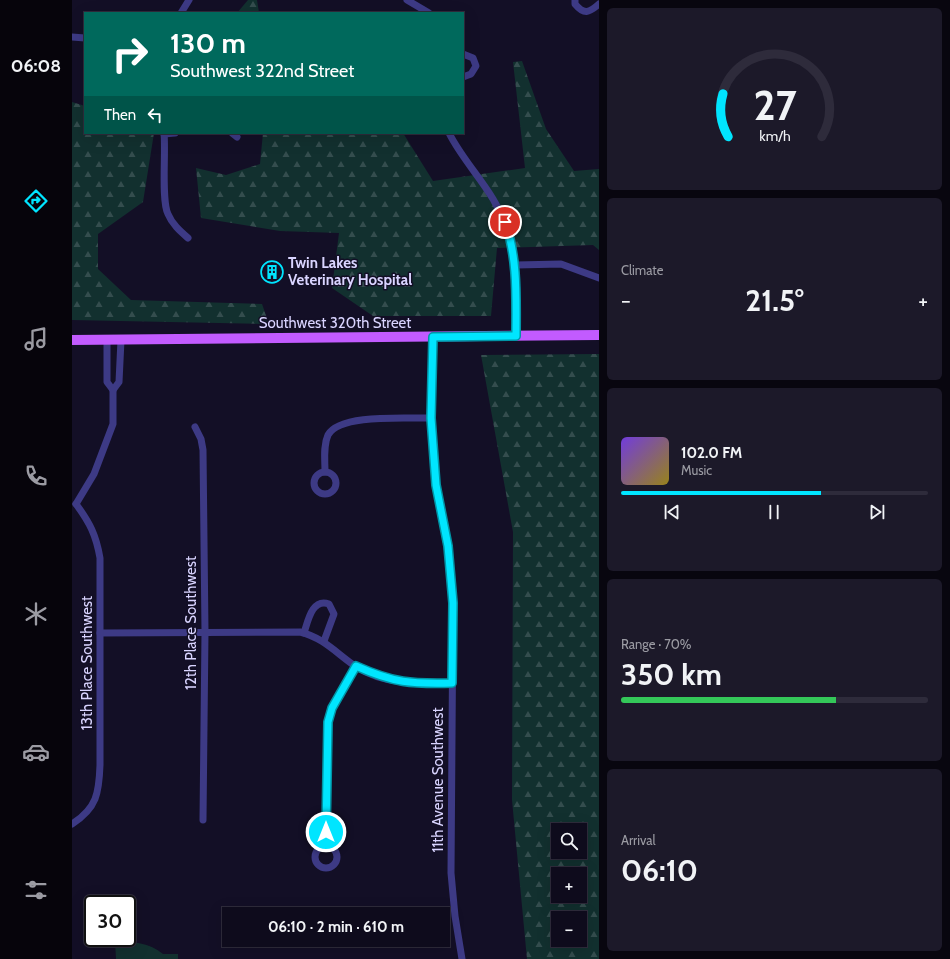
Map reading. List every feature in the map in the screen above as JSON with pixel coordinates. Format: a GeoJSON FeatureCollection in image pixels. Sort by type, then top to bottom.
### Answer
{"type":"FeatureCollection","features":[{"type":"Feature","properties":{"kind":"main road","name":"Southwest 320th Street"},"geometry":{"type":"LineString","coordinates":[[72,340],[599,335]]}},
{"type":"Feature","properties":{"kind":"street"},"geometry":{"type":"LineString","coordinates":[[182,12],[190,0]]}},
{"type":"Feature","properties":{"kind":"street"},"geometry":{"type":"LineString","coordinates":[[575,0],[575,4],[580,10],[586,13],[591,12],[599,4]]}},
{"type":"Feature","properties":{"kind":"street"},"geometry":{"type":"LineString","coordinates":[[410,1],[427,12]]}},
{"type":"Feature","properties":{"kind":"street"},"geometry":{"type":"LineString","coordinates":[[72,38],[84,38]]}},
{"type":"Feature","properties":{"kind":"street"},"geometry":{"type":"LineString","coordinates":[[464,54],[472,58],[476,66],[471,74],[464,78]]}},
{"type":"Feature","properties":{"kind":"street"},"geometry":{"type":"LineString","coordinates":[[164,134],[164,195],[167,213],[176,227],[188,238]]}},
{"type":"Feature","properties":{"kind":"street"},"geometry":{"type":"LineString","coordinates":[[450,134],[494,200],[511,238],[516,265],[516,336]]}},
{"type":"Feature","properties":{"kind":"street"},"geometry":{"type":"LineString","coordinates":[[516,265],[561,264],[599,278]]}},
{"type":"Feature","properties":{"kind":"street","name":"11th Avenue Southwest"},"geometry":{"type":"LineString","coordinates":[[433,337],[431,418],[436,485],[448,546],[453,603],[451,873],[455,916],[462,959]]}},
{"type":"Feature","properties":{"kind":"street"},"geometry":{"type":"LineString","coordinates":[[107,340],[107,382],[113,390]]}},
{"type":"Feature","properties":{"kind":"street"},"geometry":{"type":"LineString","coordinates":[[74,504],[94,474],[113,424],[113,390],[119,382],[120,340]]}},
{"type":"Feature","properties":{"kind":"street"},"geometry":{"type":"LineString","coordinates":[[325,472],[325,448],[328,436],[333,428],[354,420],[431,418]]}},
{"type":"Feature","properties":{"kind":"street","name":"12th Place Southwest"},"geometry":{"type":"LineString","coordinates":[[195,427],[201,439],[203,450],[205,632],[203,820]]}},
{"type":"Feature","properties":{"kind":"street","name":"13th Place Southwest"},"geometry":{"type":"LineString","coordinates":[[74,504],[90,522],[97,540],[100,558],[99,788],[96,800],[88,811],[75,822]]}},
{"type":"Feature","properties":{"kind":"street"},"geometry":{"type":"LineString","coordinates":[[304,633],[315,606],[322,603],[329,604],[334,614],[324,641]]}},
{"type":"Feature","properties":{"kind":"street"},"geometry":{"type":"LineString","coordinates":[[100,633],[304,633],[324,641],[356,666],[383,678],[404,682],[452,683]]}},
{"type":"Feature","properties":{"kind":"street"},"geometry":{"type":"LineString","coordinates":[[326,846],[328,722],[332,708],[356,666]]}},
{"type":"Feature","properties":{"kind":"green space"},"geometry":{"type":"Polygon","coordinates":[[[248,0],[257,0],[259,12],[238,12],[248,0]]]}},
{"type":"Feature","properties":{"kind":"green space"},"geometry":{"type":"Polygon","coordinates":[[[522,61],[546,129],[574,171],[599,169],[599,250],[593,245],[497,248],[491,316],[373,316],[332,288],[339,233],[280,231],[201,218],[196,168],[226,175],[260,164],[263,134],[404,134],[433,181],[525,168],[513,62],[522,61]]]}},
{"type":"Feature","properties":{"kind":"green space"},"geometry":{"type":"Polygon","coordinates":[[[72,102],[84,106],[84,134],[154,134],[143,202],[98,234],[98,269],[131,300],[262,304],[269,324],[72,320],[72,102]]]}},
{"type":"Feature","properties":{"kind":"green space"},"geometry":{"type":"Polygon","coordinates":[[[599,354],[599,959],[527,959],[512,800],[513,532],[481,355],[599,354]]]}},
{"type":"Feature","properties":{"kind":"green space"},"geometry":{"type":"Polygon","coordinates":[[[136,942],[152,947],[163,954],[178,954],[178,959],[116,959],[115,947],[136,947],[136,942]]]}},
{"type":"Feature","properties":{"kind":"place","name":"Twin Lakes Veterinary Hospital"},"geometry":{"type":"Point","coordinates":[272,272]}},
{"type":"Feature","properties":{"kind":"route"},"geometry":{"type":"LineString","coordinates":[[326,832],[328,722],[332,708],[356,666],[383,678],[394,681],[424,684],[452,683],[453,603],[448,546],[436,485],[431,418],[433,337],[516,336],[516,265],[511,238],[505,222]]}}]}
